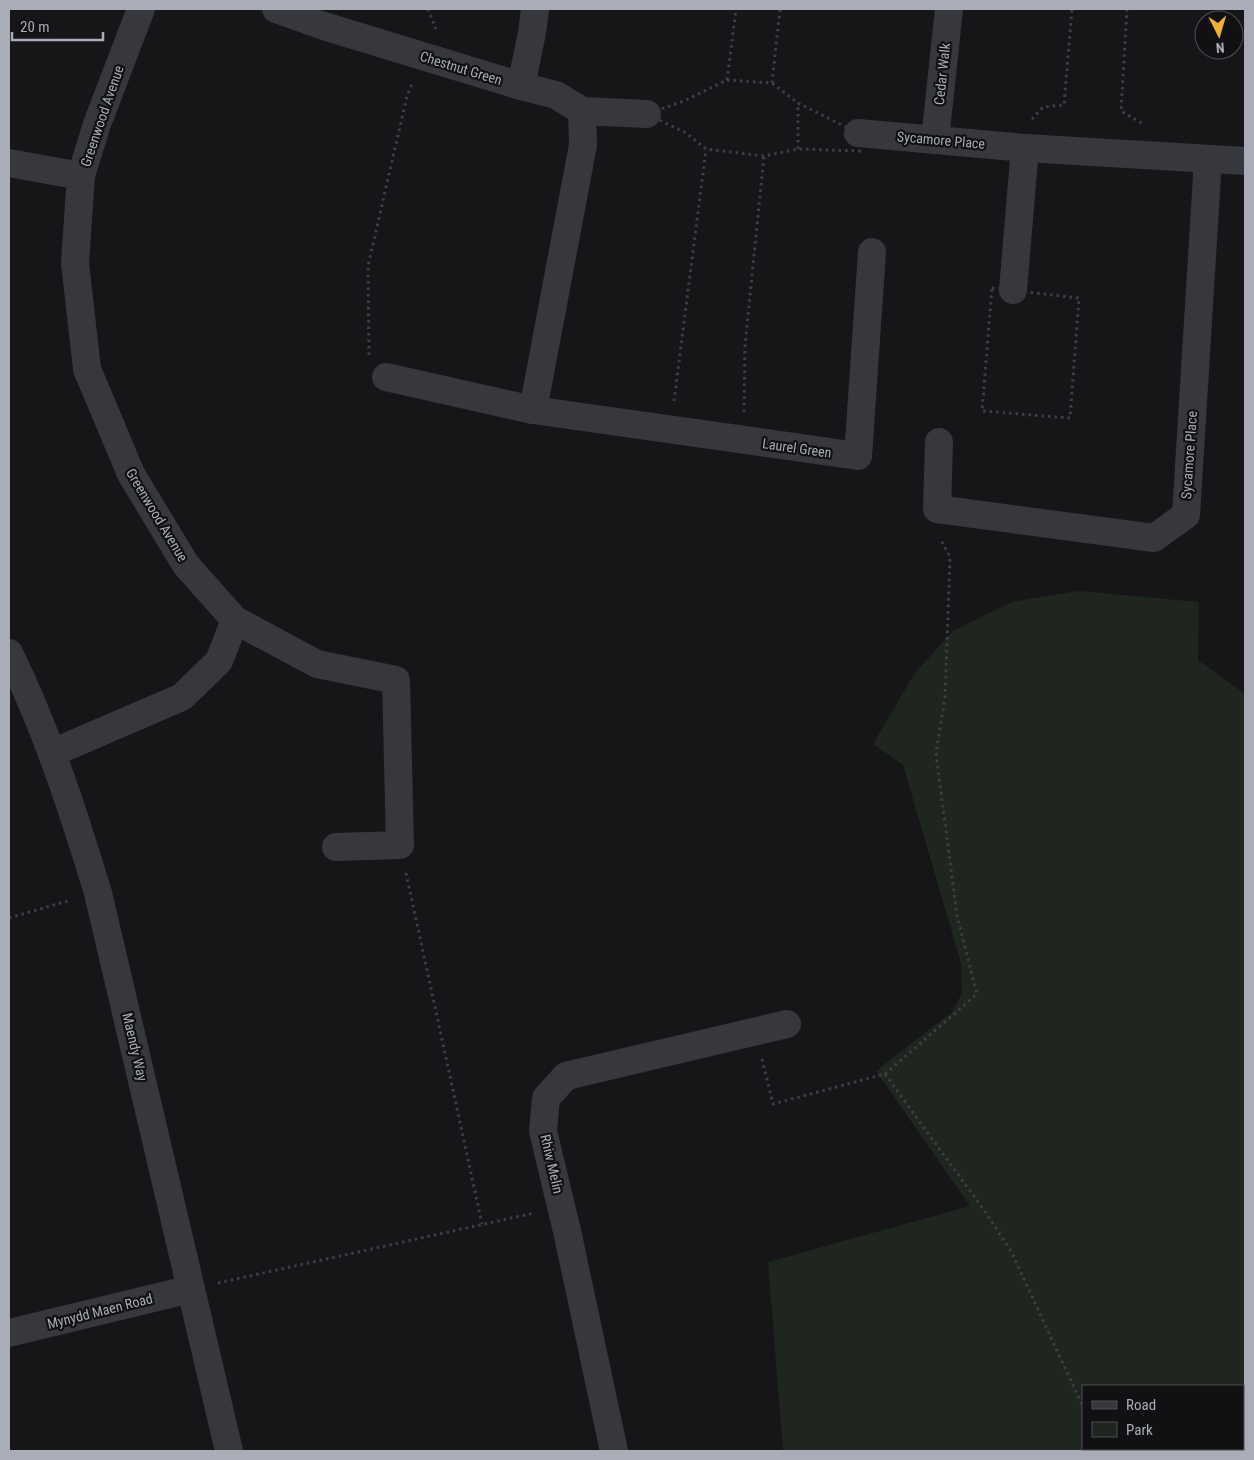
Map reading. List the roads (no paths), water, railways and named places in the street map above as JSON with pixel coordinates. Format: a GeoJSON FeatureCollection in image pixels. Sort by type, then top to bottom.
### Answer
{"type":"FeatureCollection","features":[{"type":"Feature","properties":{"kind":"street","name":"Greenwood Avenue"},"geometry":{"type":"LineString","coordinates":[[141,9],[97,124],[81,176],[75,263],[87,369],[131,474],[186,565],[235,620],[317,664],[396,680],[400,845],[336,847]]}},
{"type":"Feature","properties":{"kind":"street","name":"Chestnut Green"},"geometry":{"type":"LineString","coordinates":[[276,9],[424,57],[556,95],[582,111],[647,114]]}},
{"type":"Feature","properties":{"kind":"street"},"geometry":{"type":"LineString","coordinates":[[521,86],[535,9]]}},
{"type":"Feature","properties":{"kind":"street","name":"Cedar Walk"},"geometry":{"type":"LineString","coordinates":[[935,140],[949,9]]}},
{"type":"Feature","properties":{"kind":"street"},"geometry":{"type":"LineString","coordinates":[[533,410],[583,145],[582,111]]}},
{"type":"Feature","properties":{"kind":"street","name":"Sycamore Place"},"geometry":{"type":"LineString","coordinates":[[858,133],[1025,148],[1245,162]]}},
{"type":"Feature","properties":{"kind":"street"},"geometry":{"type":"LineString","coordinates":[[1013,290],[1025,148]]}},
{"type":"Feature","properties":{"kind":"street","name":"Sycamore Place"},"geometry":{"type":"LineString","coordinates":[[939,442],[938,509],[1154,538],[1186,515],[1208,160]]}},
{"type":"Feature","properties":{"kind":"street"},"geometry":{"type":"LineString","coordinates":[[9,163],[81,176]]}},
{"type":"Feature","properties":{"kind":"street","name":"Laurel Green"},"geometry":{"type":"LineString","coordinates":[[386,378],[533,410],[858,456],[872,252]]}},
{"type":"Feature","properties":{"kind":"street"},"geometry":{"type":"LineString","coordinates":[[52,753],[182,697],[219,661],[235,620]]}},
{"type":"Feature","properties":{"kind":"street","name":"Maendy Way"},"geometry":{"type":"LineString","coordinates":[[9,654],[26,688],[52,753],[98,893],[229,1451]]}},
{"type":"Feature","properties":{"kind":"street","name":"Rhiw Melin"},"geometry":{"type":"LineString","coordinates":[[614,1451],[544,1132],[546,1098],[566,1076],[787,1024]]}},
{"type":"Feature","properties":{"kind":"street","name":"Mynydd Maen Road"},"geometry":{"type":"LineString","coordinates":[[9,1333],[191,1289]]}}]}
